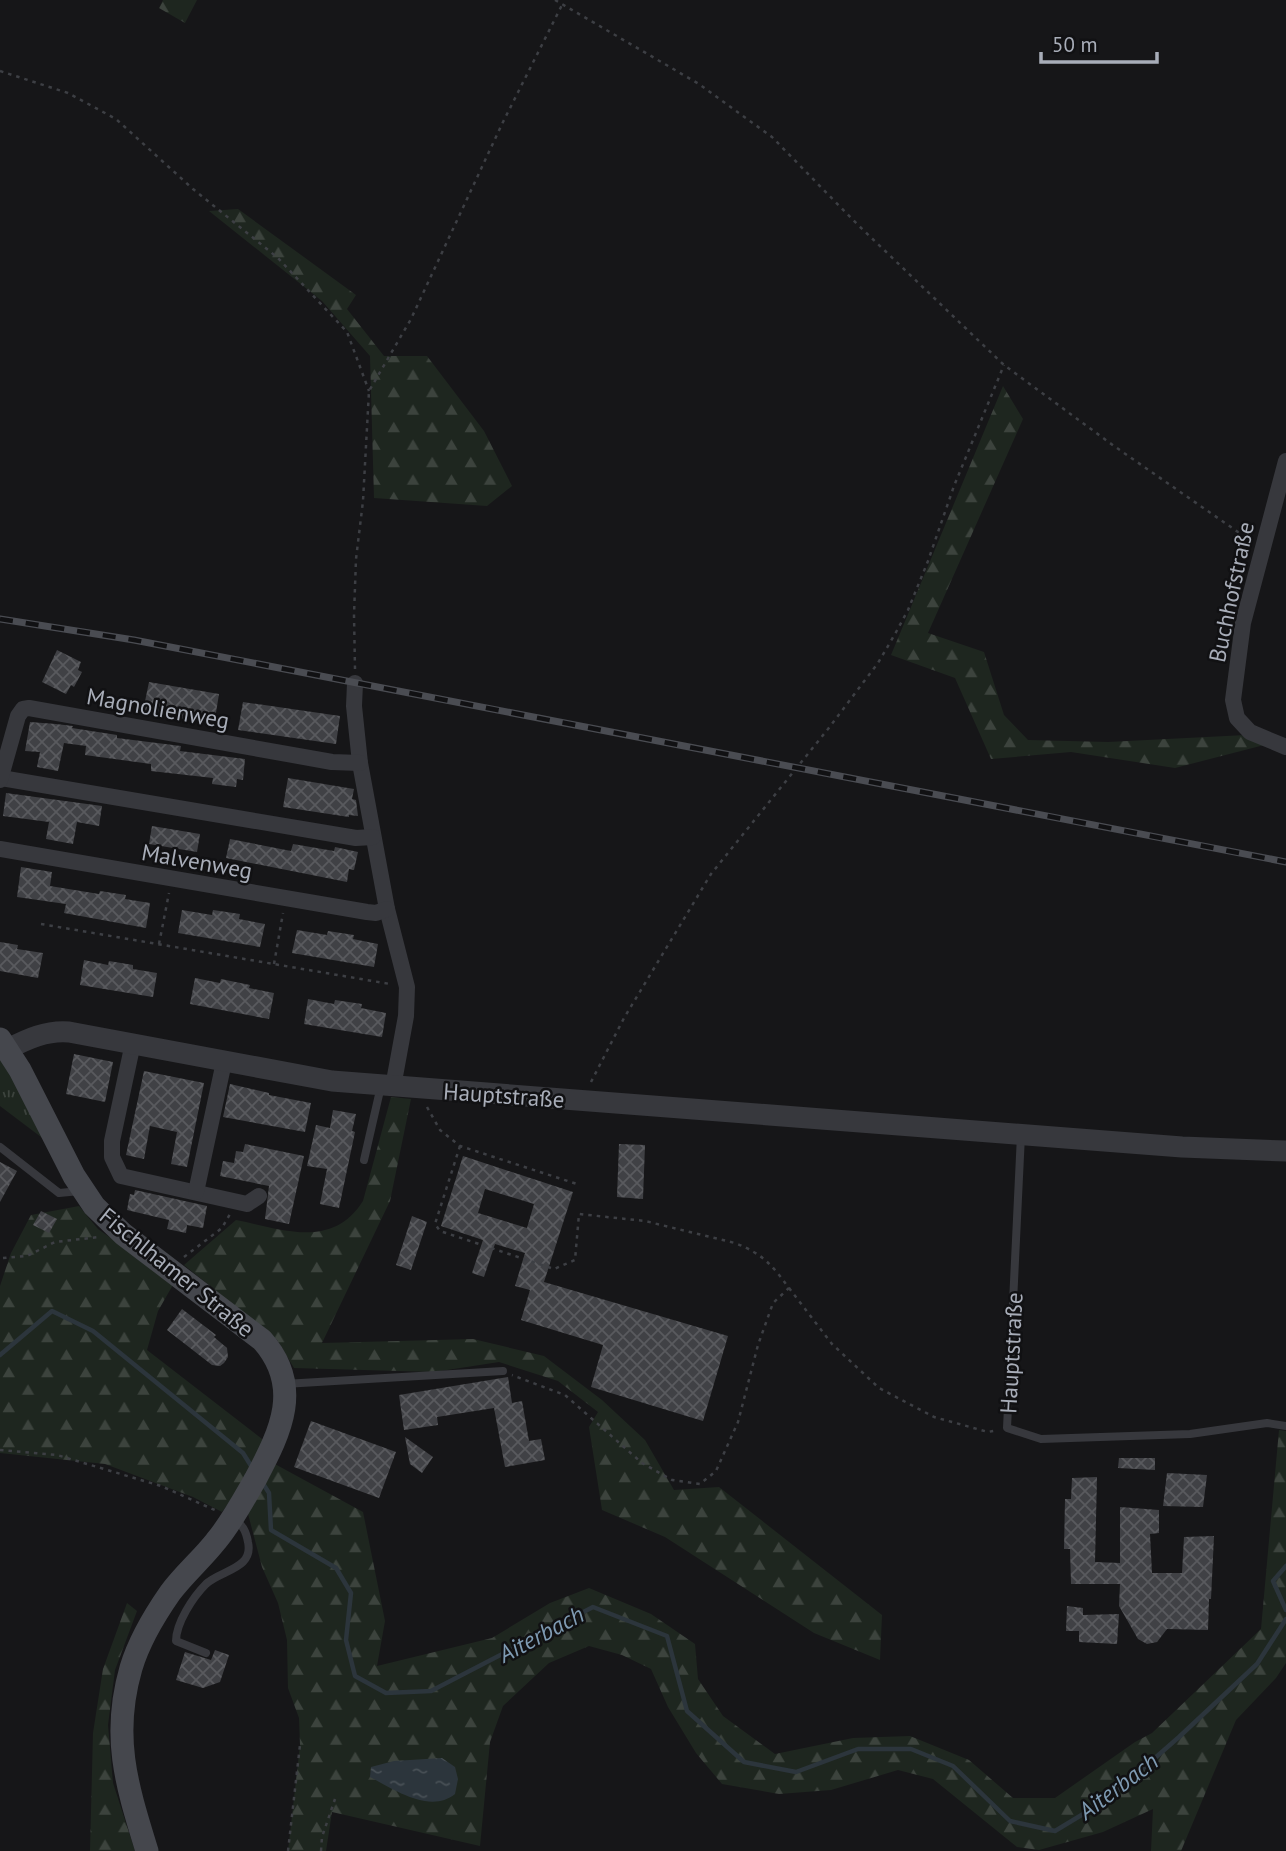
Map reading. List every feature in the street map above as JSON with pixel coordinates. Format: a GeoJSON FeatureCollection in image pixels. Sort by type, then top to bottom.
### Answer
{"type":"FeatureCollection","features":[{"type":"Feature","properties":{"kind":"main road","name":"Fischlhamer Straße"},"geometry":{"type":"LineString","coordinates":[[4,1044],[82,1190],[107,1221],[262,1340],[273,1352],[284,1384],[284,1415],[270,1451],[219,1538],[173,1590],[155,1615],[131,1667],[122,1715],[122,1753],[131,1801],[147,1851]]}},
{"type":"Feature","properties":{"kind":"street","name":"Buchhofstraße"},"geometry":{"type":"LineString","coordinates":[[1286,461],[1243,623],[1234,709],[1237,718],[1250,732],[1286,747]]}},
{"type":"Feature","properties":{"kind":"street"},"geometry":{"type":"LineString","coordinates":[[355,683],[354,706],[360,763],[387,909],[407,987],[407,1016],[387,1086]]}},
{"type":"Feature","properties":{"kind":"street","name":"Magnolienweg"},"geometry":{"type":"LineString","coordinates":[[0,779],[18,716],[23,709],[29,708],[332,762],[360,763]]}},
{"type":"Feature","properties":{"kind":"street"},"geometry":{"type":"LineString","coordinates":[[0,779],[356,838],[373,837]]}},
{"type":"Feature","properties":{"kind":"street","name":"Malvenweg"},"geometry":{"type":"LineString","coordinates":[[0,849],[367,912],[376,913],[387,909]]}},
{"type":"Feature","properties":{"kind":"street","name":"Hauptstraße"},"geometry":{"type":"LineString","coordinates":[[4,1044],[60,1031],[304,1078],[1205,1149],[1286,1151]]}},
{"type":"Feature","properties":{"kind":"street"},"geometry":{"type":"LineString","coordinates":[[133,1043],[112,1141],[112,1157],[118,1172],[125,1178],[247,1204],[259,1196]]}},
{"type":"Feature","properties":{"kind":"street"},"geometry":{"type":"LineString","coordinates":[[195,1192],[224,1062]]}},
{"type":"Feature","properties":{"kind":"lane"},"geometry":{"type":"LineString","coordinates":[[364,1160],[387,1086]]}},
{"type":"Feature","properties":{"kind":"lane","name":"Hauptstraße"},"geometry":{"type":"LineString","coordinates":[[1021,1135],[1007,1428],[1041,1439],[1190,1434],[1267,1423],[1286,1426]]}},
{"type":"Feature","properties":{"kind":"lane"},"geometry":{"type":"LineString","coordinates":[[0,1147],[59,1193],[82,1190]]}},
{"type":"Feature","properties":{"kind":"lane"},"geometry":{"type":"LineString","coordinates":[[284,1384],[503,1371]]}},
{"type":"Feature","properties":{"kind":"lane"},"geometry":{"type":"LineString","coordinates":[[206,1653],[176,1641],[176,1632],[206,1584],[243,1563],[248,1555],[249,1545],[244,1527],[233,1517]]}},
{"type":"Feature","properties":{"kind":"path"},"geometry":{"type":"LineString","coordinates":[[555,0],[699,84],[772,137],[857,225],[1004,365],[1238,532],[1267,537]]}},
{"type":"Feature","properties":{"kind":"path"},"geometry":{"type":"LineString","coordinates":[[369,391],[411,319],[502,124],[562,5]]}},
{"type":"Feature","properties":{"kind":"path"},"geometry":{"type":"LineString","coordinates":[[0,71],[68,93],[116,120],[192,189],[278,258],[347,332],[369,391],[354,601],[355,683]]}},
{"type":"Feature","properties":{"kind":"path"},"geometry":{"type":"LineString","coordinates":[[583,1101],[593,1076],[624,1018],[710,874],[828,729],[895,634],[928,561],[954,486],[1004,365]]}},
{"type":"Feature","properties":{"kind":"path"},"geometry":{"type":"LineString","coordinates":[[159,944],[167,904]]}},
{"type":"Feature","properties":{"kind":"path"},"geometry":{"type":"LineString","coordinates":[[41,924],[407,987]]}},
{"type":"Feature","properties":{"kind":"path"},"geometry":{"type":"LineString","coordinates":[[274,964],[281,924]]}},
{"type":"Feature","properties":{"kind":"path"},"geometry":{"type":"LineString","coordinates":[[424,1089],[433,1121],[460,1146],[580,1185]]}},
{"type":"Feature","properties":{"kind":"path"},"geometry":{"type":"LineString","coordinates":[[460,1146],[435,1224],[440,1231],[554,1269],[575,1260],[579,1214],[617,1217],[736,1243],[769,1261],[832,1343],[879,1388],[934,1417],[988,1432],[1007,1428]]}},
{"type":"Feature","properties":{"kind":"path"},"geometry":{"type":"LineString","coordinates":[[170,1268],[222,1228],[237,1202]]}},
{"type":"Feature","properties":{"kind":"path"},"geometry":{"type":"LineString","coordinates":[[3,1258],[27,1256],[55,1242],[123,1234]]}},
{"type":"Feature","properties":{"kind":"path"},"geometry":{"type":"LineString","coordinates":[[503,1371],[565,1395],[642,1463],[672,1480],[700,1484],[716,1471],[738,1422],[758,1345],[773,1303],[789,1288]]}},
{"type":"Feature","properties":{"kind":"path"},"geometry":{"type":"LineString","coordinates":[[0,1450],[57,1455],[160,1486],[233,1517]]}},
{"type":"Feature","properties":{"kind":"path"},"geometry":{"type":"LineString","coordinates":[[288,1851],[300,1745]]}},
{"type":"Feature","properties":{"kind":"path"},"geometry":{"type":"LineString","coordinates":[[321,1851],[322,1837],[335,1799]]}},
{"type":"Feature","properties":{"kind":"green space"},"geometry":{"type":"Polygon","coordinates":[[[163,0],[197,0],[185,23],[159,8],[163,0]]]}},
{"type":"Feature","properties":{"kind":"green space"},"geometry":{"type":"Polygon","coordinates":[[[238,209],[356,295],[347,309],[384,356],[427,356],[484,431],[512,486],[487,506],[374,498],[370,356],[322,301],[209,211],[238,209]]]}},
{"type":"Feature","properties":{"kind":"green space"},"geometry":{"type":"Polygon","coordinates":[[[1003,386],[1023,419],[928,633],[984,652],[1004,715],[1028,740],[1108,742],[1246,735],[1268,744],[1175,768],[1071,752],[991,759],[955,678],[891,655],[1003,386]]]}},
{"type":"Feature","properties":{"kind":"green space"},"geometry":{"type":"Polygon","coordinates":[[[0,1051],[45,1140],[0,1106],[0,1051]]]}},
{"type":"Feature","properties":{"kind":"green space"},"geometry":{"type":"Polygon","coordinates":[[[391,1097],[411,1099],[390,1201],[322,1343],[473,1339],[544,1356],[602,1400],[645,1440],[674,1490],[719,1487],[882,1615],[880,1660],[814,1633],[665,1537],[602,1510],[589,1427],[598,1412],[558,1381],[499,1362],[434,1372],[294,1368],[277,1340],[184,1265],[236,1220],[305,1232],[337,1226],[351,1216],[363,1201],[391,1097]]]}},
{"type":"Feature","properties":{"kind":"green space"},"geometry":{"type":"Polygon","coordinates":[[[79,1206],[98,1229],[174,1283],[158,1311],[147,1350],[266,1442],[244,1483],[222,1512],[193,1497],[105,1464],[0,1453],[0,1286],[11,1253],[31,1215],[79,1206]]]}},
{"type":"Feature","properties":{"kind":"green space"},"geometry":{"type":"Polygon","coordinates":[[[1279,1430],[1286,1431],[1286,1663],[1276,1678],[1236,1720],[1181,1851],[1151,1851],[1153,1809],[1103,1832],[1039,1850],[1017,1847],[933,1779],[898,1770],[831,1790],[779,1794],[722,1784],[696,1753],[668,1707],[651,1669],[622,1655],[589,1646],[549,1663],[503,1706],[490,1742],[480,1846],[332,1812],[326,1851],[288,1851],[300,1745],[299,1718],[288,1688],[287,1640],[278,1603],[262,1567],[247,1510],[273,1463],[363,1512],[385,1621],[377,1666],[492,1638],[550,1603],[589,1588],[651,1614],[695,1644],[698,1679],[723,1716],[775,1754],[853,1738],[910,1736],[969,1760],[1013,1798],[1055,1798],[1152,1733],[1261,1629],[1279,1430]]]}},
{"type":"Feature","properties":{"kind":"green space"},"geometry":{"type":"Polygon","coordinates":[[[127,1603],[137,1611],[115,1670],[108,1725],[113,1783],[135,1851],[90,1851],[93,1733],[103,1669],[127,1603]]]}},
{"type":"Feature","properties":{"kind":"water"},"geometry":{"type":"Polygon","coordinates":[[[442,1758],[455,1767],[458,1779],[455,1794],[445,1800],[435,1802],[412,1798],[370,1777],[371,1767],[394,1761],[442,1758]]]}},
{"type":"Feature","properties":{"kind":"building"},"geometry":{"type":"Polygon","coordinates":[[[57,650],[81,662],[78,670],[82,672],[74,687],[71,685],[66,694],[42,682],[57,650]]]}},
{"type":"Feature","properties":{"kind":"building"},"geometry":{"type":"Polygon","coordinates":[[[149,682],[219,694],[214,725],[143,711],[149,682]]]}},
{"type":"Feature","properties":{"kind":"building"},"geometry":{"type":"Polygon","coordinates":[[[243,702],[340,716],[336,744],[238,730],[243,702]]]}},
{"type":"Feature","properties":{"kind":"building"},"geometry":{"type":"Polygon","coordinates":[[[30,722],[73,726],[72,728],[117,735],[117,738],[181,746],[180,751],[245,759],[243,780],[237,779],[236,787],[212,784],[213,778],[151,771],[151,764],[85,755],[86,746],[64,743],[58,771],[37,767],[40,752],[25,751],[30,722]]]}},
{"type":"Feature","properties":{"kind":"building"},"geometry":{"type":"Polygon","coordinates":[[[288,778],[354,789],[352,799],[356,800],[358,816],[283,807],[288,778]]]}},
{"type":"Feature","properties":{"kind":"building"},"geometry":{"type":"Polygon","coordinates":[[[6,793],[102,806],[99,826],[77,822],[73,844],[46,839],[49,822],[3,816],[6,793]]]}},
{"type":"Feature","properties":{"kind":"building"},"geometry":{"type":"Polygon","coordinates":[[[152,826],[200,834],[197,852],[149,844],[152,826]]]}},
{"type":"Feature","properties":{"kind":"building"},"geometry":{"type":"Polygon","coordinates":[[[230,839],[291,851],[293,844],[334,851],[335,847],[358,852],[354,870],[349,869],[347,882],[226,858],[230,839]]]}},
{"type":"Feature","properties":{"kind":"building"},"geometry":{"type":"Polygon","coordinates":[[[21,867],[52,872],[50,886],[99,894],[100,891],[126,895],[125,899],[150,903],[146,928],[64,913],[66,904],[17,897],[21,867]]]}},
{"type":"Feature","properties":{"kind":"building"},"geometry":{"type":"Polygon","coordinates":[[[182,910],[212,915],[213,910],[240,914],[239,919],[265,924],[260,947],[178,933],[182,910]]]}},
{"type":"Feature","properties":{"kind":"building"},"geometry":{"type":"Polygon","coordinates":[[[297,930],[327,935],[328,931],[354,935],[353,939],[378,944],[374,967],[292,953],[297,930]]]}},
{"type":"Feature","properties":{"kind":"building"},"geometry":{"type":"Polygon","coordinates":[[[0,942],[18,945],[17,949],[43,953],[38,978],[0,971],[0,942]]]}},
{"type":"Feature","properties":{"kind":"building"},"geometry":{"type":"Polygon","coordinates":[[[84,960],[108,965],[109,961],[133,965],[133,969],[157,973],[153,997],[80,985],[84,960]]]}},
{"type":"Feature","properties":{"kind":"building"},"geometry":{"type":"Polygon","coordinates":[[[195,978],[220,983],[221,979],[274,993],[269,1019],[190,1004],[195,978]]]}},
{"type":"Feature","properties":{"kind":"building"},"geometry":{"type":"Polygon","coordinates":[[[308,999],[334,1004],[335,1000],[362,1004],[361,1008],[386,1013],[382,1037],[304,1024],[308,999]]]}},
{"type":"Feature","properties":{"kind":"building"},"geometry":{"type":"Polygon","coordinates":[[[74,1054],[113,1062],[105,1102],[66,1094],[74,1054]]]}},
{"type":"Feature","properties":{"kind":"building"},"geometry":{"type":"Polygon","coordinates":[[[144,1071],[204,1083],[187,1167],[171,1164],[177,1132],[150,1126],[144,1159],[126,1155],[144,1071]]]}},
{"type":"Feature","properties":{"kind":"building"},"geometry":{"type":"Polygon","coordinates":[[[230,1084],[311,1103],[305,1132],[223,1117],[230,1084]]]}},
{"type":"Feature","properties":{"kind":"building"},"geometry":{"type":"Polygon","coordinates":[[[333,1110],[356,1114],[352,1131],[355,1132],[339,1208],[320,1204],[327,1169],[307,1166],[316,1125],[330,1128],[333,1110]]]}},
{"type":"Feature","properties":{"kind":"building"},"geometry":{"type":"Polygon","coordinates":[[[245,1144],[304,1156],[289,1224],[265,1219],[269,1186],[220,1176],[223,1161],[234,1163],[236,1151],[243,1152],[245,1144]]]}},
{"type":"Feature","properties":{"kind":"building"},"geometry":{"type":"Polygon","coordinates":[[[619,1144],[645,1145],[643,1199],[617,1197],[619,1144]]]}},
{"type":"Feature","properties":{"kind":"building"},"geometry":{"type":"Polygon","coordinates":[[[463,1156],[573,1192],[544,1282],[728,1336],[703,1421],[591,1387],[603,1345],[521,1320],[530,1290],[515,1286],[525,1253],[495,1244],[484,1277],[472,1273],[483,1240],[441,1226],[463,1156]],[[485,1189],[478,1213],[527,1228],[534,1204],[485,1189]]]}},
{"type":"Feature","properties":{"kind":"building"},"geometry":{"type":"Polygon","coordinates":[[[0,1162],[17,1171],[0,1202],[0,1162]]]}},
{"type":"Feature","properties":{"kind":"building"},"geometry":{"type":"Polygon","coordinates":[[[135,1190],[207,1206],[203,1228],[187,1225],[186,1233],[167,1229],[169,1220],[127,1210],[130,1194],[134,1195],[135,1190]]]}},
{"type":"Feature","properties":{"kind":"building"},"geometry":{"type":"Polygon","coordinates":[[[41,1211],[57,1219],[49,1233],[33,1225],[41,1211]]]}},
{"type":"Feature","properties":{"kind":"building"},"geometry":{"type":"Polygon","coordinates":[[[412,1216],[427,1222],[411,1270],[396,1265],[412,1216]]]}},
{"type":"Feature","properties":{"kind":"building"},"geometry":{"type":"Polygon","coordinates":[[[182,1309],[216,1335],[214,1337],[227,1348],[228,1357],[220,1366],[212,1365],[167,1330],[182,1309]]]}},
{"type":"Feature","properties":{"kind":"building"},"geometry":{"type":"Polygon","coordinates":[[[508,1377],[512,1403],[522,1401],[529,1441],[541,1439],[545,1460],[505,1467],[494,1408],[437,1417],[438,1425],[404,1430],[399,1395],[508,1377]]]}},
{"type":"Feature","properties":{"kind":"building"},"geometry":{"type":"Polygon","coordinates":[[[311,1421],[396,1452],[379,1498],[294,1467],[311,1421]]]}},
{"type":"Feature","properties":{"kind":"building"},"geometry":{"type":"Polygon","coordinates":[[[405,1437],[433,1457],[422,1473],[410,1464],[405,1437]]]}},
{"type":"Feature","properties":{"kind":"building"},"geometry":{"type":"Polygon","coordinates":[[[1119,1458],[1155,1458],[1155,1470],[1118,1468],[1119,1458]]]}},
{"type":"Feature","properties":{"kind":"building"},"geometry":{"type":"Polygon","coordinates":[[[1167,1473],[1207,1475],[1203,1507],[1163,1506],[1167,1473]]]}},
{"type":"Feature","properties":{"kind":"building"},"geometry":{"type":"Polygon","coordinates":[[[1097,1477],[1095,1562],[1120,1563],[1120,1507],[1159,1510],[1159,1533],[1150,1534],[1152,1573],[1182,1573],[1184,1537],[1214,1536],[1208,1630],[1167,1629],[1157,1642],[1147,1644],[1138,1639],[1119,1606],[1120,1584],[1071,1584],[1070,1549],[1064,1549],[1065,1499],[1071,1499],[1072,1478],[1097,1477]]]}},
{"type":"Feature","properties":{"kind":"building"},"geometry":{"type":"Polygon","coordinates":[[[1067,1606],[1083,1608],[1083,1615],[1119,1614],[1117,1644],[1079,1642],[1079,1631],[1066,1631],[1067,1606]]]}},
{"type":"Feature","properties":{"kind":"building"},"geometry":{"type":"Polygon","coordinates":[[[215,1650],[229,1655],[220,1682],[203,1688],[176,1680],[185,1652],[211,1660],[215,1650]]]}},
{"type":"Feature","properties":{"kind":"waterway","name":"Aiterbach"},"geometry":{"type":"LineString","coordinates":[[0,1355],[52,1311],[93,1331],[243,1453],[253,1469]]}},
{"type":"Feature","properties":{"kind":"waterway","name":"Aiterbach"},"geometry":{"type":"LineString","coordinates":[[262,1482],[269,1493],[271,1530],[336,1568],[351,1593],[346,1640],[355,1676],[386,1693],[431,1691],[593,1607],[667,1636],[687,1711],[744,1762],[796,1772],[858,1749],[911,1749],[953,1766],[1010,1821],[1055,1831],[1108,1799],[1179,1737],[1257,1664],[1286,1619]]}},
{"type":"Feature","properties":{"kind":"waterway","name":"Aiterbach"},"geometry":{"type":"LineString","coordinates":[[1286,1566],[1273,1581],[1286,1610]]}},
{"type":"Feature","properties":{"kind":"railway"},"geometry":{"type":"LineString","coordinates":[[0,619],[134,640],[1286,862]]}}]}
